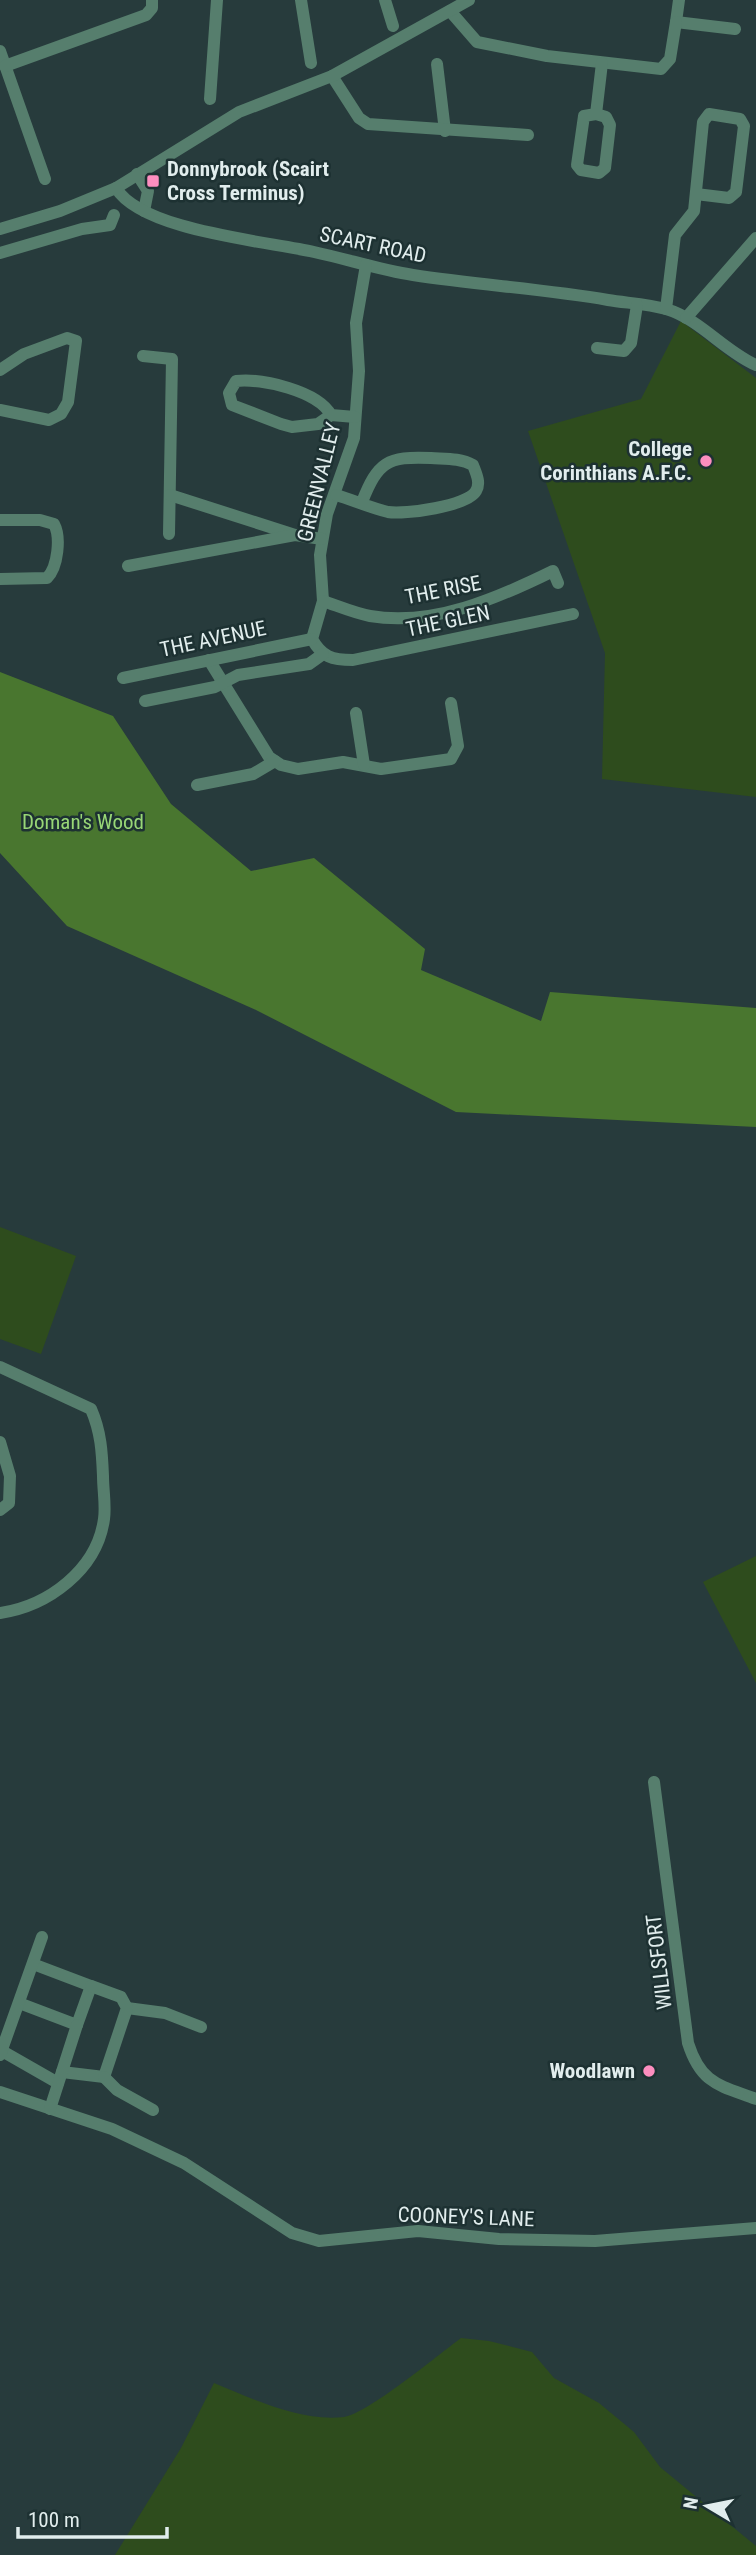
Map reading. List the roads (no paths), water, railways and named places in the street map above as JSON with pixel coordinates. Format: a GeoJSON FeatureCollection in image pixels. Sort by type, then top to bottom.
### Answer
{"type":"FeatureCollection","features":[{"type":"Feature","properties":{"kind":"street"},"geometry":{"type":"LineString","coordinates":[[5,66],[146,15],[152,8],[152,0]]}},
{"type":"Feature","properties":{"kind":"street"},"geometry":{"type":"LineString","coordinates":[[210,99],[217,0]]}},
{"type":"Feature","properties":{"kind":"street"},"geometry":{"type":"LineString","coordinates":[[301,0],[312,63]]}},
{"type":"Feature","properties":{"kind":"street"},"geometry":{"type":"LineString","coordinates":[[385,0],[393,26]]}},
{"type":"Feature","properties":{"kind":"street"},"geometry":{"type":"LineString","coordinates":[[0,229],[60,211],[116,188],[239,112],[332,76],[469,0]]}},
{"type":"Feature","properties":{"kind":"street"},"geometry":{"type":"LineString","coordinates":[[450,11],[477,42],[602,63],[661,69],[670,59],[678,0]]}},
{"type":"Feature","properties":{"kind":"street"},"geometry":{"type":"LineString","coordinates":[[676,22],[736,29]]}},
{"type":"Feature","properties":{"kind":"street"},"geometry":{"type":"LineString","coordinates":[[0,51],[45,179]]}},
{"type":"Feature","properties":{"kind":"street"},"geometry":{"type":"LineString","coordinates":[[596,114],[602,63]]}},
{"type":"Feature","properties":{"kind":"street"},"geometry":{"type":"LineString","coordinates":[[437,64],[445,131]]}},
{"type":"Feature","properties":{"kind":"street"},"geometry":{"type":"LineString","coordinates":[[332,76],[359,118],[368,124],[528,135]]}},
{"type":"Feature","properties":{"kind":"street"},"geometry":{"type":"LineString","coordinates":[[596,114],[606,117],[610,125],[605,169],[599,173],[582,170],[577,165],[584,116],[596,114]]}},
{"type":"Feature","properties":{"kind":"street"},"geometry":{"type":"LineString","coordinates":[[666,309],[675,235],[694,211],[703,122],[709,114],[740,119],[744,126],[736,192],[729,198],[696,194]]}},
{"type":"Feature","properties":{"kind":"street"},"geometry":{"type":"LineString","coordinates":[[137,174],[148,191],[144,211]]}},
{"type":"Feature","properties":{"kind":"street","name":"SCART ROAD"},"geometry":{"type":"LineString","coordinates":[[116,188],[121,196],[144,211],[197,229],[411,275],[666,309],[686,318],[738,356],[756,365]]}},
{"type":"Feature","properties":{"kind":"street"},"geometry":{"type":"LineString","coordinates":[[0,253],[82,229],[110,225],[114,215]]}},
{"type":"Feature","properties":{"kind":"street"},"geometry":{"type":"LineString","coordinates":[[686,318],[756,238]]}},
{"type":"Feature","properties":{"kind":"street","name":"GREENVALLEY"},"geometry":{"type":"LineString","coordinates":[[312,639],[323,601],[321,539],[354,438],[359,371],[356,323],[366,265]]}},
{"type":"Feature","properties":{"kind":"street"},"geometry":{"type":"LineString","coordinates":[[597,348],[624,352],[631,343],[637,304]]}},
{"type":"Feature","properties":{"kind":"street"},"geometry":{"type":"LineString","coordinates":[[0,370],[24,354],[67,338],[76,341],[68,402],[61,414],[49,420],[0,410]]}},
{"type":"Feature","properties":{"kind":"street"},"geometry":{"type":"LineString","coordinates":[[142,356],[172,359],[169,534]]}},
{"type":"Feature","properties":{"kind":"street"},"geometry":{"type":"LineString","coordinates":[[331,415],[322,404],[273,383],[236,381],[229,393],[230,400],[237,409],[292,427],[318,424],[331,415],[355,416]]}},
{"type":"Feature","properties":{"kind":"street"},"geometry":{"type":"LineString","coordinates":[[336,495],[389,512],[435,508],[467,500],[476,491],[478,480],[473,465],[463,460],[402,457],[382,466],[372,476],[362,502]]}},
{"type":"Feature","properties":{"kind":"street"},"geometry":{"type":"LineString","coordinates":[[170,495],[295,534],[321,539]]}},
{"type":"Feature","properties":{"kind":"street"},"geometry":{"type":"LineString","coordinates":[[0,520],[40,520],[54,524],[58,532],[54,571],[47,578],[0,579]]}},
{"type":"Feature","properties":{"kind":"street"},"geometry":{"type":"LineString","coordinates":[[128,566],[295,534]]}},
{"type":"Feature","properties":{"kind":"street","name":"THE RISE"},"geometry":{"type":"LineString","coordinates":[[323,601],[369,616],[397,619],[425,616],[494,600],[553,571],[558,583]]}},
{"type":"Feature","properties":{"kind":"street","name":"THE GLEN"},"geometry":{"type":"LineString","coordinates":[[145,701],[222,683],[237,675],[309,664],[327,657],[353,660],[573,614]]}},
{"type":"Feature","properties":{"kind":"street"},"geometry":{"type":"LineString","coordinates":[[312,639],[327,657]]}},
{"type":"Feature","properties":{"kind":"street","name":"THE AVENUE"},"geometry":{"type":"LineString","coordinates":[[122,678],[312,639]]}},
{"type":"Feature","properties":{"kind":"street"},"geometry":{"type":"LineString","coordinates":[[209,660],[275,761],[298,769],[342,762],[381,769],[451,759],[458,746],[451,703]]}},
{"type":"Feature","properties":{"kind":"street"},"geometry":{"type":"LineString","coordinates":[[356,713],[364,765]]}},
{"type":"Feature","properties":{"kind":"street"},"geometry":{"type":"LineString","coordinates":[[197,785],[253,774],[275,761]]}},
{"type":"Feature","properties":{"kind":"street"},"geometry":{"type":"LineString","coordinates":[[0,1367],[91,1409],[101,1432],[104,1513],[96,1549],[71,1580],[44,1599],[17,1611],[0,1613]]}},
{"type":"Feature","properties":{"kind":"street"},"geometry":{"type":"LineString","coordinates":[[0,1442],[10,1476],[9,1503],[0,1510]]}},
{"type":"Feature","properties":{"kind":"street","name":"WILLSFORT"},"geometry":{"type":"LineString","coordinates":[[654,1782],[692,2058],[708,2081],[756,2099]]}},
{"type":"Feature","properties":{"kind":"street"},"geometry":{"type":"LineString","coordinates":[[42,1937],[1,2053],[60,2078],[104,2077],[117,2090],[153,2110]]}},
{"type":"Feature","properties":{"kind":"street"},"geometry":{"type":"LineString","coordinates":[[33,1964],[121,1997],[127,2008],[104,2077]]}},
{"type":"Feature","properties":{"kind":"street"},"geometry":{"type":"LineString","coordinates":[[50,2109],[91,1986]]}},
{"type":"Feature","properties":{"kind":"street"},"geometry":{"type":"LineString","coordinates":[[19,2003],[77,2025]]}},
{"type":"Feature","properties":{"kind":"street"},"geometry":{"type":"LineString","coordinates":[[127,2008],[165,2013],[201,2027]]}},
{"type":"Feature","properties":{"kind":"street","name":"COONEY'S LANE"},"geometry":{"type":"LineString","coordinates":[[0,2092],[111,2129],[184,2163],[292,2233],[319,2241],[418,2231],[499,2239],[595,2241],[756,2228]]}},
{"type":"Feature","properties":{"kind":"place","name":"Donnybrook (Scairt Cross Terminus)"},"geometry":{"type":"Point","coordinates":[153,181]}},
{"type":"Feature","properties":{"kind":"place","name":"College Corinthians A.F.C."},"geometry":{"type":"Point","coordinates":[706,461]}},
{"type":"Feature","properties":{"kind":"place","name":"Woodlawn"},"geometry":{"type":"Point","coordinates":[649,2071]}},
{"type":"Feature","properties":{"kind":"park label","name":"Doman's Wood"},"geometry":{"type":"Point","coordinates":[83,822]}}]}
